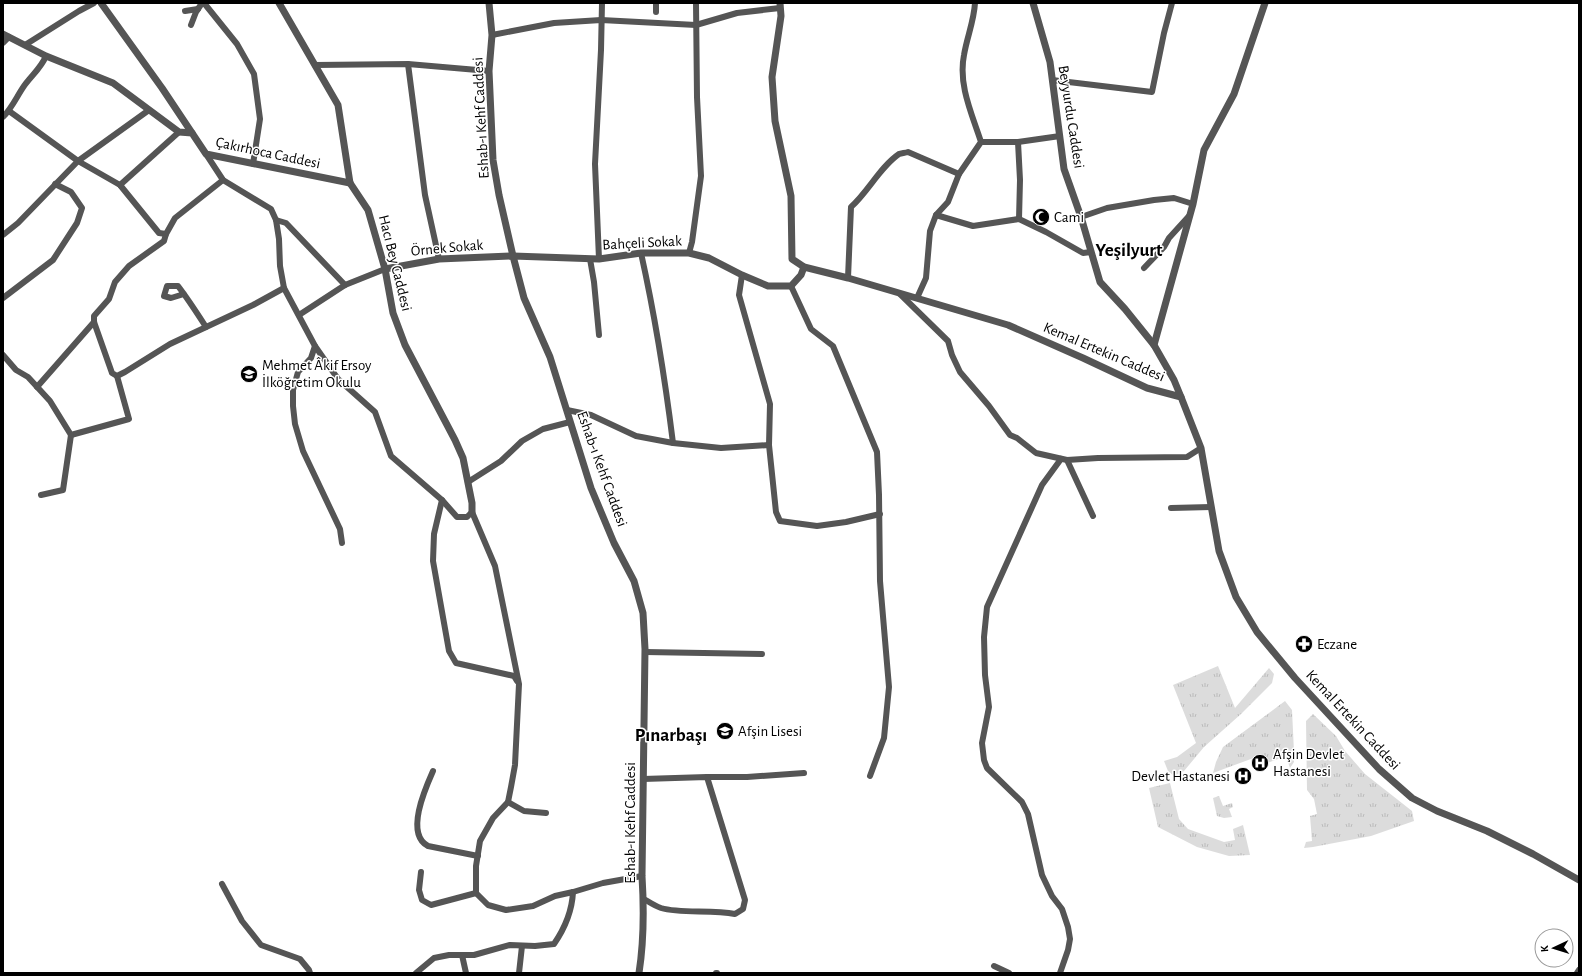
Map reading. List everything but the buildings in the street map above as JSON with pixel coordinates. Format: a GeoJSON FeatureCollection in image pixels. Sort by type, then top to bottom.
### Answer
{"type":"FeatureCollection","features":[{"type":"Feature","properties":{"kind":"street"},"geometry":{"type":"LineString","coordinates":[[25,45],[94,3]]}},
{"type":"Feature","properties":{"kind":"street","name":"Çakırhoca Caddesi"},"geometry":{"type":"LineString","coordinates":[[102,3],[206,154],[350,183]]}},
{"type":"Feature","properties":{"kind":"street","name":"Hacı Bey Caddesi"},"geometry":{"type":"LineString","coordinates":[[278,3],[338,105],[350,183],[368,210],[385,269],[393,313],[405,345],[455,440],[462,458],[472,503],[472,512]]}},
{"type":"Feature","properties":{"kind":"street","name":"Eshab-ı Kehf Caddesi"},"geometry":{"type":"LineString","coordinates":[[489,3],[492,34],[489,71],[493,160],[499,195],[513,256],[524,298],[550,357],[591,488],[614,542],[634,581],[643,612],[645,652],[642,876],[644,900],[642,954],[639,973]]}},
{"type":"Feature","properties":{"kind":"street"},"geometry":{"type":"LineString","coordinates":[[599,259],[595,164],[602,3]]}},
{"type":"Feature","properties":{"kind":"street"},"geometry":{"type":"LineString","coordinates":[[656,3],[656,12]]}},
{"type":"Feature","properties":{"kind":"street"},"geometry":{"type":"LineString","coordinates":[[689,253],[692,242],[701,176],[697,97],[696,3]]}},
{"type":"Feature","properties":{"kind":"street"},"geometry":{"type":"LineString","coordinates":[[975,3],[974,15],[963,56],[963,85],[981,142]]}},
{"type":"Feature","properties":{"kind":"street","name":"Beyyurdu Caddesi"},"geometry":{"type":"LineString","coordinates":[[1033,3],[1050,62],[1064,169],[1081,217],[1100,282],[1125,309],[1154,345],[1174,380],[1181,397]]}},
{"type":"Feature","properties":{"kind":"street"},"geometry":{"type":"LineString","coordinates":[[1052,80],[1152,92],[1164,33],[1172,3]]}},
{"type":"Feature","properties":{"kind":"street"},"geometry":{"type":"LineString","coordinates":[[1154,345],[1193,204],[1204,150],[1234,94],[1265,3]]}},
{"type":"Feature","properties":{"kind":"street"},"geometry":{"type":"LineString","coordinates":[[186,11],[201,5]]}},
{"type":"Feature","properties":{"kind":"street"},"geometry":{"type":"LineString","coordinates":[[191,25],[201,5]]}},
{"type":"Feature","properties":{"kind":"street"},"geometry":{"type":"LineString","coordinates":[[201,5],[237,44],[254,74],[260,119],[254,164]]}},
{"type":"Feature","properties":{"kind":"street"},"geometry":{"type":"LineString","coordinates":[[492,34],[554,23],[601,20],[696,25],[737,13],[780,6],[781,16],[772,77],[775,121],[791,196],[792,259],[804,268],[801,275],[792,286],[811,329],[832,346],[877,452],[880,514],[880,581],[889,687],[884,738],[870,776]]}},
{"type":"Feature","properties":{"kind":"street"},"geometry":{"type":"LineString","coordinates":[[3,43],[6,35],[46,56],[113,83],[179,132],[192,133]]}},
{"type":"Feature","properties":{"kind":"street"},"geometry":{"type":"LineString","coordinates":[[3,117],[24,86],[42,66],[46,56]]}},
{"type":"Feature","properties":{"kind":"street"},"geometry":{"type":"LineString","coordinates":[[408,64],[425,195],[439,259]]}},
{"type":"Feature","properties":{"kind":"street"},"geometry":{"type":"LineString","coordinates":[[315,65],[408,64],[489,71]]}},
{"type":"Feature","properties":{"kind":"street"},"geometry":{"type":"LineString","coordinates":[[9,110],[78,161],[120,185],[159,233],[166,234]]}},
{"type":"Feature","properties":{"kind":"street"},"geometry":{"type":"LineString","coordinates":[[3,235],[18,222],[78,161],[149,110]]}},
{"type":"Feature","properties":{"kind":"street"},"geometry":{"type":"LineString","coordinates":[[120,185],[179,132]]}},
{"type":"Feature","properties":{"kind":"street"},"geometry":{"type":"LineString","coordinates":[[981,142],[1018,142],[1060,136]]}},
{"type":"Feature","properties":{"kind":"street"},"geometry":{"type":"LineString","coordinates":[[917,298],[926,278],[930,231],[936,215],[948,202],[959,174],[981,142]]}},
{"type":"Feature","properties":{"kind":"street"},"geometry":{"type":"LineString","coordinates":[[1018,142],[1020,180],[1019,219]]}},
{"type":"Feature","properties":{"kind":"street"},"geometry":{"type":"LineString","coordinates":[[848,278],[851,207],[860,199],[891,161],[900,153],[908,152],[959,174]]}},
{"type":"Feature","properties":{"kind":"street"},"geometry":{"type":"LineString","coordinates":[[206,154],[223,180],[270,209],[276,220],[279,239],[280,266],[284,288],[315,346],[338,379],[375,412],[392,456],[442,500],[457,516],[467,517],[472,512],[496,566],[519,684],[515,765],[508,802],[493,818],[480,841],[476,893]]}},
{"type":"Feature","properties":{"kind":"street"},"geometry":{"type":"LineString","coordinates":[[71,435],[129,419],[117,376],[112,373],[94,322],[94,316],[109,299],[115,282],[129,266],[164,241],[166,234],[175,218],[223,180]]}},
{"type":"Feature","properties":{"kind":"street"},"geometry":{"type":"LineString","coordinates":[[3,298],[53,260],[77,224],[82,208],[71,192],[55,184]]}},
{"type":"Feature","properties":{"kind":"street"},"geometry":{"type":"LineString","coordinates":[[1081,217],[1107,208],[1174,198],[1193,204]]}},
{"type":"Feature","properties":{"kind":"street"},"geometry":{"type":"LineString","coordinates":[[936,215],[973,226],[1019,219],[1083,253],[1091,252]]}},
{"type":"Feature","properties":{"kind":"street"},"geometry":{"type":"LineString","coordinates":[[1144,268],[1164,247],[1169,238],[1189,216]]}},
{"type":"Feature","properties":{"kind":"street"},"geometry":{"type":"LineString","coordinates":[[276,220],[286,223],[345,284]]}},
{"type":"Feature","properties":{"kind":"street"},"geometry":{"type":"LineString","coordinates":[[641,253],[666,380],[673,443]]}},
{"type":"Feature","properties":{"kind":"street","name":"Bahçeli Sokak"},"geometry":{"type":"LineString","coordinates":[[513,256],[599,259],[641,253],[689,253],[709,258],[742,275],[768,286],[792,286]]}},
{"type":"Feature","properties":{"kind":"street","name":"Örnek Sokak"},"geometry":{"type":"LineString","coordinates":[[385,269],[439,259],[513,256]]}},
{"type":"Feature","properties":{"kind":"street"},"geometry":{"type":"LineString","coordinates":[[590,259],[594,282],[599,334]]}},
{"type":"Feature","properties":{"kind":"street","name":"Kemal Ertekin Caddesi"},"geometry":{"type":"LineString","coordinates":[[804,268],[848,278],[1008,325],[1147,388],[1181,397],[1201,448],[1211,507],[1222,558],[1236,597],[1257,632],[1295,678],[1379,769],[1412,798],[1437,811],[1487,831],[1533,854],[1579,880]]}},
{"type":"Feature","properties":{"kind":"street"},"geometry":{"type":"LineString","coordinates":[[299,315],[345,284],[385,269]]}},
{"type":"Feature","properties":{"kind":"street"},"geometry":{"type":"LineString","coordinates":[[742,275],[739,295],[770,404],[770,445],[776,512],[780,521],[818,526],[846,522],[880,514]]}},
{"type":"Feature","properties":{"kind":"street"},"geometry":{"type":"LineString","coordinates":[[184,294],[171,301],[164,296],[167,286],[178,286],[184,294],[206,327]]}},
{"type":"Feature","properties":{"kind":"street"},"geometry":{"type":"LineString","coordinates":[[117,376],[170,344],[284,288]]}},
{"type":"Feature","properties":{"kind":"street"},"geometry":{"type":"LineString","coordinates":[[900,294],[948,341],[952,355],[960,372],[989,406],[1010,435],[1017,438],[1036,453],[1064,459],[1187,457],[1201,448]]}},
{"type":"Feature","properties":{"kind":"street"},"geometry":{"type":"LineString","coordinates":[[36,387],[94,322]]}},
{"type":"Feature","properties":{"kind":"street"},"geometry":{"type":"LineString","coordinates":[[315,346],[312,358],[298,372],[293,390],[292,406],[295,424],[303,451],[329,509],[340,528],[342,543]]}},
{"type":"Feature","properties":{"kind":"street"},"geometry":{"type":"LineString","coordinates":[[3,355],[16,370],[28,377],[50,402],[71,435],[63,490],[41,495]]}},
{"type":"Feature","properties":{"kind":"street"},"geometry":{"type":"LineString","coordinates":[[567,410],[591,414],[636,436],[673,443],[721,448],[770,445]]}},
{"type":"Feature","properties":{"kind":"street"},"geometry":{"type":"LineString","coordinates":[[468,482],[501,461],[522,441],[543,429],[570,422]]}},
{"type":"Feature","properties":{"kind":"street"},"geometry":{"type":"LineString","coordinates":[[1064,459],[1093,516]]}},
{"type":"Feature","properties":{"kind":"street"},"geometry":{"type":"LineString","coordinates":[[1060,973],[1070,939],[1062,909],[1052,896],[1042,875],[1028,814],[1022,802],[987,768],[984,760],[982,743],[989,707],[985,675],[984,637],[987,608],[1042,485],[1064,459]]}},
{"type":"Feature","properties":{"kind":"street"},"geometry":{"type":"LineString","coordinates":[[442,500],[434,534],[433,561],[449,651],[456,663],[514,676],[519,684]]}},
{"type":"Feature","properties":{"kind":"street"},"geometry":{"type":"LineString","coordinates":[[1171,508],[1211,507]]}},
{"type":"Feature","properties":{"kind":"street"},"geometry":{"type":"LineString","coordinates":[[645,652],[762,654]]}},
{"type":"Feature","properties":{"kind":"street"},"geometry":{"type":"LineString","coordinates":[[433,771],[424,792],[418,814],[419,836],[421,843],[428,846],[478,856]]}},
{"type":"Feature","properties":{"kind":"street"},"geometry":{"type":"LineString","coordinates":[[643,779],[747,777],[804,773]]}},
{"type":"Feature","properties":{"kind":"street"},"geometry":{"type":"LineString","coordinates":[[644,900],[661,908],[722,911],[735,914],[742,909],[745,900],[707,777]]}},
{"type":"Feature","properties":{"kind":"street"},"geometry":{"type":"LineString","coordinates":[[508,802],[524,811],[546,813]]}},
{"type":"Feature","properties":{"kind":"street"},"geometry":{"type":"LineString","coordinates":[[421,872],[419,890],[422,900],[431,905],[476,893]]}},
{"type":"Feature","properties":{"kind":"street"},"geometry":{"type":"LineString","coordinates":[[476,893],[488,904],[506,910],[533,906],[555,896],[602,883],[642,876]]}},
{"type":"Feature","properties":{"kind":"street"},"geometry":{"type":"LineString","coordinates":[[222,884],[242,921],[261,945],[300,959],[310,973]]}},
{"type":"Feature","properties":{"kind":"street"},"geometry":{"type":"LineString","coordinates":[[416,973],[434,958],[449,955],[474,955],[510,945],[535,946],[554,944],[565,929],[573,892]]}},
{"type":"Feature","properties":{"kind":"street"},"geometry":{"type":"LineString","coordinates":[[519,973],[522,946]]}},
{"type":"Feature","properties":{"kind":"street"},"geometry":{"type":"LineString","coordinates":[[462,955],[466,973]]}},
{"type":"Feature","properties":{"kind":"street"},"geometry":{"type":"LineString","coordinates":[[994,966],[1009,973]]}},
{"type":"Feature","properties":{"kind":"green space"},"geometry":{"type":"Polygon","coordinates":[[[1218,666],[1235,708],[1269,668],[1274,674],[1272,683],[1241,714],[1204,747],[1184,771],[1174,776],[1168,771],[1164,761],[1177,757],[1196,743],[1173,685],[1218,666]]]}},
{"type":"Feature","properties":{"kind":"green space"},"geometry":{"type":"Polygon","coordinates":[[[1285,701],[1292,710],[1294,762],[1290,768],[1286,756],[1262,765],[1259,756],[1213,773],[1223,747],[1285,701]]]}},
{"type":"Feature","properties":{"kind":"green space"},"geometry":{"type":"Polygon","coordinates":[[[1313,714],[1336,736],[1345,751],[1365,774],[1412,811],[1414,821],[1371,836],[1304,848],[1306,842],[1312,841],[1310,816],[1317,814],[1314,799],[1307,790],[1306,721],[1313,714]]]}},
{"type":"Feature","properties":{"kind":"green space"},"geometry":{"type":"Polygon","coordinates":[[[1170,783],[1179,819],[1188,829],[1224,842],[1235,840],[1233,829],[1243,825],[1250,855],[1229,856],[1197,847],[1158,827],[1149,788],[1170,783]]]}},
{"type":"Feature","properties":{"kind":"green space"},"geometry":{"type":"Polygon","coordinates":[[[1219,796],[1223,806],[1232,803],[1233,807],[1229,809],[1232,817],[1224,818],[1217,816],[1213,798],[1219,796]]]}},
{"type":"Feature","properties":{"kind":"place","name":"Cami"},"geometry":{"type":"Point","coordinates":[1041,217]}},
{"type":"Feature","properties":{"kind":"place","name":"Mehmet Âkif Ersoy İlköğretim Okulu"},"geometry":{"type":"Point","coordinates":[249,374]}},
{"type":"Feature","properties":{"kind":"place","name":"Eczane"},"geometry":{"type":"Point","coordinates":[1304,644]}},
{"type":"Feature","properties":{"kind":"place","name":"Afşin Lisesi"},"geometry":{"type":"Point","coordinates":[725,731]}},
{"type":"Feature","properties":{"kind":"place","name":"Afşin Devlet Hastanesi"},"geometry":{"type":"Point","coordinates":[1260,763]}},
{"type":"Feature","properties":{"kind":"place","name":"Devlet Hastanesi"},"geometry":{"type":"Point","coordinates":[1243,776]}},
{"type":"Feature","properties":{"kind":"district","name":"Yeşilyurt"},"geometry":{"type":"Point","coordinates":[1129,250]}},
{"type":"Feature","properties":{"kind":"district","name":"Pınarbaşı"},"geometry":{"type":"Point","coordinates":[671,735]}}]}
